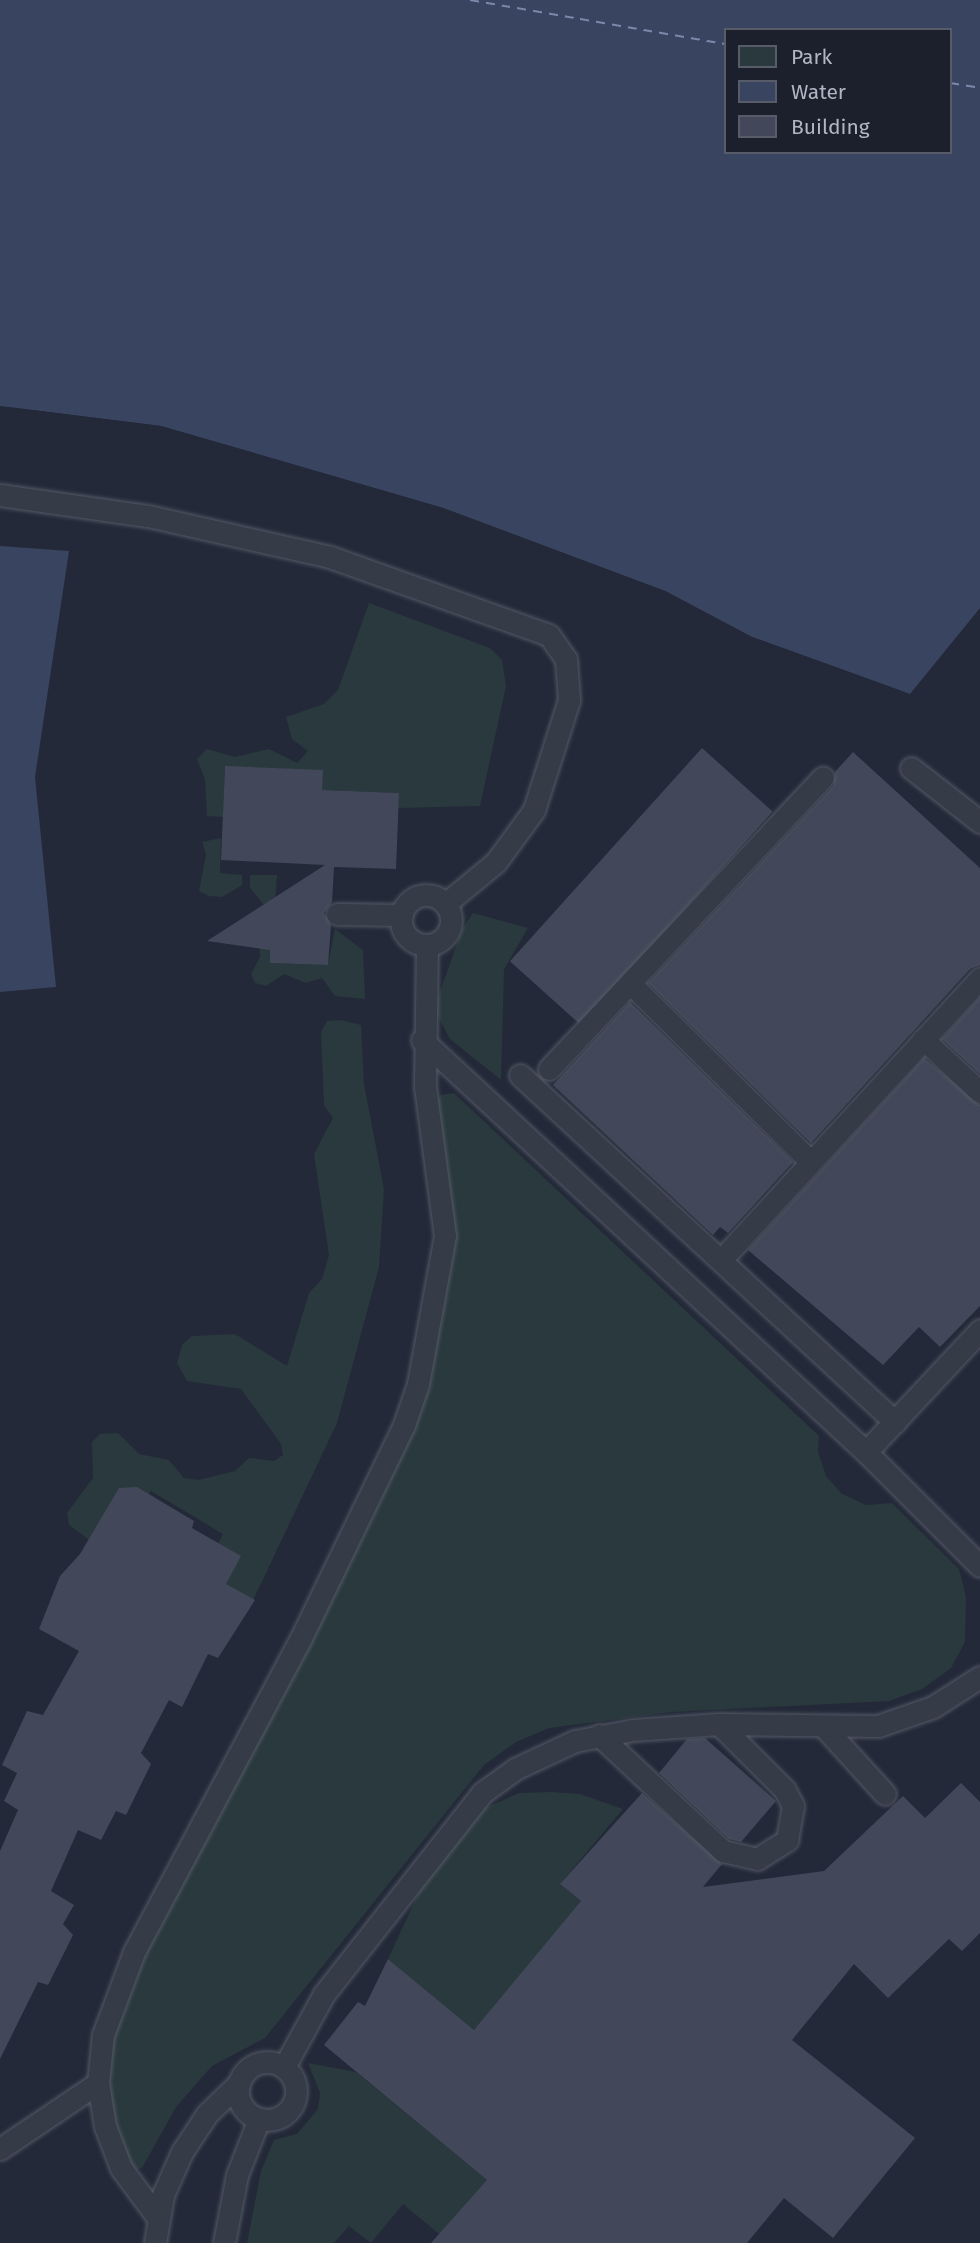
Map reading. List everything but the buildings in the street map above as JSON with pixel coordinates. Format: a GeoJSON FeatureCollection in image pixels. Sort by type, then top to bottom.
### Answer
{"type":"FeatureCollection","features":[{"type":"Feature","properties":{"kind":"lane"},"geometry":{"type":"LineString","coordinates":[[0,495],[148,516],[291,548],[420,585],[548,635],[566,659],[569,700],[534,810],[496,862],[445,904]]}},
{"type":"Feature","properties":{"kind":"lane"},"geometry":{"type":"LineString","coordinates":[[911,768],[980,822]]}},
{"type":"Feature","properties":{"kind":"lane"},"geometry":{"type":"LineString","coordinates":[[549,1069],[823,777]]}},
{"type":"Feature","properties":{"kind":"lane"},"geometry":{"type":"LineString","coordinates":[[402,915],[417,897],[445,904]]}},
{"type":"Feature","properties":{"kind":"lane"},"geometry":{"type":"LineString","coordinates":[[427,945],[447,935],[451,921],[445,904]]}},
{"type":"Feature","properties":{"kind":"lane"},"geometry":{"type":"LineString","coordinates":[[337,914],[402,915]]}},
{"type":"Feature","properties":{"kind":"lane"},"geometry":{"type":"LineString","coordinates":[[402,915],[407,936],[427,945]]}},
{"type":"Feature","properties":{"kind":"lane"},"geometry":{"type":"LineString","coordinates":[[158,2218],[135,2191],[111,2147],[99,2083],[103,2035],[124,1974],[300,1640],[404,1425],[418,1384],[444,1236],[422,1040],[427,945]]}},
{"type":"Feature","properties":{"kind":"lane"},"geometry":{"type":"LineString","coordinates":[[721,1260],[980,978]]}},
{"type":"Feature","properties":{"kind":"lane"},"geometry":{"type":"LineString","coordinates":[[630,984],[810,1161]]}},
{"type":"Feature","properties":{"kind":"lane"},"geometry":{"type":"LineString","coordinates":[[923,1039],[980,1091]]}},
{"type":"Feature","properties":{"kind":"lane"},"geometry":{"type":"LineString","coordinates":[[422,1040],[866,1452],[980,1566]]}},
{"type":"Feature","properties":{"kind":"lane"},"geometry":{"type":"LineString","coordinates":[[520,1075],[895,1422]]}},
{"type":"Feature","properties":{"kind":"lane"},"geometry":{"type":"LineString","coordinates":[[866,1452],[980,1330]]}},
{"type":"Feature","properties":{"kind":"lane"},"geometry":{"type":"LineString","coordinates":[[284,2067],[324,1994],[482,1793],[552,1749],[599,1735],[719,1724],[825,1728],[904,1719],[980,1677]]}},
{"type":"Feature","properties":{"kind":"lane"},"geometry":{"type":"LineString","coordinates":[[599,1735],[723,1852],[757,1859],[787,1840],[793,1807],[785,1790],[719,1724]]}},
{"type":"Feature","properties":{"kind":"lane"},"geometry":{"type":"LineString","coordinates":[[825,1728],[885,1794]]}},
{"type":"Feature","properties":{"kind":"lane"},"geometry":{"type":"LineString","coordinates":[[155,2243],[158,2218],[182,2152],[207,2114],[257,2064],[284,2067]]}},
{"type":"Feature","properties":{"kind":"lane"},"geometry":{"type":"LineString","coordinates":[[239,2083],[244,2109],[259,2119],[277,2118],[291,2107],[296,2091],[284,2067]]}},
{"type":"Feature","properties":{"kind":"lane"},"geometry":{"type":"LineString","coordinates":[[0,2149],[99,2083]]}},
{"type":"Feature","properties":{"kind":"lane"},"geometry":{"type":"LineString","coordinates":[[223,2243],[237,2175],[259,2119]]}},
{"type":"Feature","properties":{"kind":"green space"},"geometry":{"type":"Polygon","coordinates":[[[369,603],[490,648],[502,660],[506,686],[480,806],[398,808],[399,793],[322,790],[225,766],[223,817],[207,816],[205,779],[197,759],[207,749],[235,757],[269,749],[297,763],[308,751],[292,739],[286,717],[324,704],[338,690],[369,603]]]}},
{"type":"Feature","properties":{"kind":"green space"},"geometry":{"type":"Polygon","coordinates":[[[221,838],[220,873],[242,875],[242,885],[222,897],[209,896],[199,891],[206,855],[202,842],[221,838]]]}},
{"type":"Feature","properties":{"kind":"green space"},"geometry":{"type":"Polygon","coordinates":[[[250,875],[277,875],[270,963],[328,965],[335,929],[363,950],[365,999],[335,996],[322,978],[306,983],[284,974],[266,986],[255,983],[251,974],[260,957],[258,925],[264,905],[250,888],[250,875]]]}},
{"type":"Feature","properties":{"kind":"green space"},"geometry":{"type":"Polygon","coordinates":[[[473,913],[528,928],[504,969],[501,1080],[450,1039],[434,1009],[462,929],[473,913]]]}},
{"type":"Feature","properties":{"kind":"green space"},"geometry":{"type":"Polygon","coordinates":[[[341,1020],[361,1025],[364,1084],[384,1189],[379,1267],[337,1423],[248,1611],[217,1590],[215,1549],[223,1534],[151,1491],[141,1508],[92,1542],[69,1525],[67,1513],[93,1478],[92,1442],[100,1434],[118,1433],[139,1454],[169,1460],[184,1478],[198,1480],[235,1471],[249,1458],[274,1461],[283,1455],[281,1444],[241,1389],[187,1381],[177,1363],[182,1345],[192,1336],[235,1334],[287,1366],[309,1293],[322,1279],[329,1255],[314,1154],[333,1118],[324,1105],[321,1032],[327,1021],[341,1020]]]}},
{"type":"Feature","properties":{"kind":"green space"},"geometry":{"type":"Polygon","coordinates":[[[454,1093],[819,1436],[818,1452],[826,1476],[842,1494],[866,1505],[892,1503],[959,1569],[966,1597],[965,1642],[951,1668],[922,1689],[889,1701],[671,1712],[549,1728],[516,1742],[484,1765],[265,2038],[212,2066],[176,2107],[142,2168],[134,2170],[124,2163],[107,2088],[114,2007],[407,1417],[443,1284],[435,1104],[441,1095],[454,1093]]]}},
{"type":"Feature","properties":{"kind":"green space"},"geometry":{"type":"Polygon","coordinates":[[[519,1793],[580,1794],[623,1809],[560,1884],[605,1921],[502,2053],[388,1959],[431,1866],[485,1808],[519,1793]]]}},
{"type":"Feature","properties":{"kind":"green space"},"geometry":{"type":"Polygon","coordinates":[[[308,2063],[356,2072],[487,2180],[450,2243],[403,2204],[371,2243],[349,2226],[334,2243],[247,2243],[261,2171],[274,2140],[297,2134],[318,2109],[320,2093],[308,2063]]]}},
{"type":"Feature","properties":{"kind":"water"},"geometry":{"type":"Polygon","coordinates":[[[0,0],[980,0],[980,608],[910,694],[752,637],[665,591],[443,508],[161,426],[0,406],[0,0]]]}},
{"type":"Feature","properties":{"kind":"water"},"geometry":{"type":"Polygon","coordinates":[[[0,546],[69,551],[35,777],[56,987],[0,992],[0,546]]]}},
{"type":"Feature","properties":{"kind":"pier"},"geometry":{"type":"Polygon","coordinates":[[[0,406],[161,426],[443,508],[665,591],[752,637],[910,694],[750,640],[663,594],[442,511],[160,429],[0,406]]]}},
{"type":"Feature","properties":{"kind":"ferry route"},"geometry":{"type":"LineString","coordinates":[[470,0],[724,44]]}},
{"type":"Feature","properties":{"kind":"ferry route"},"geometry":{"type":"LineString","coordinates":[[952,83],[980,88]]}}]}
